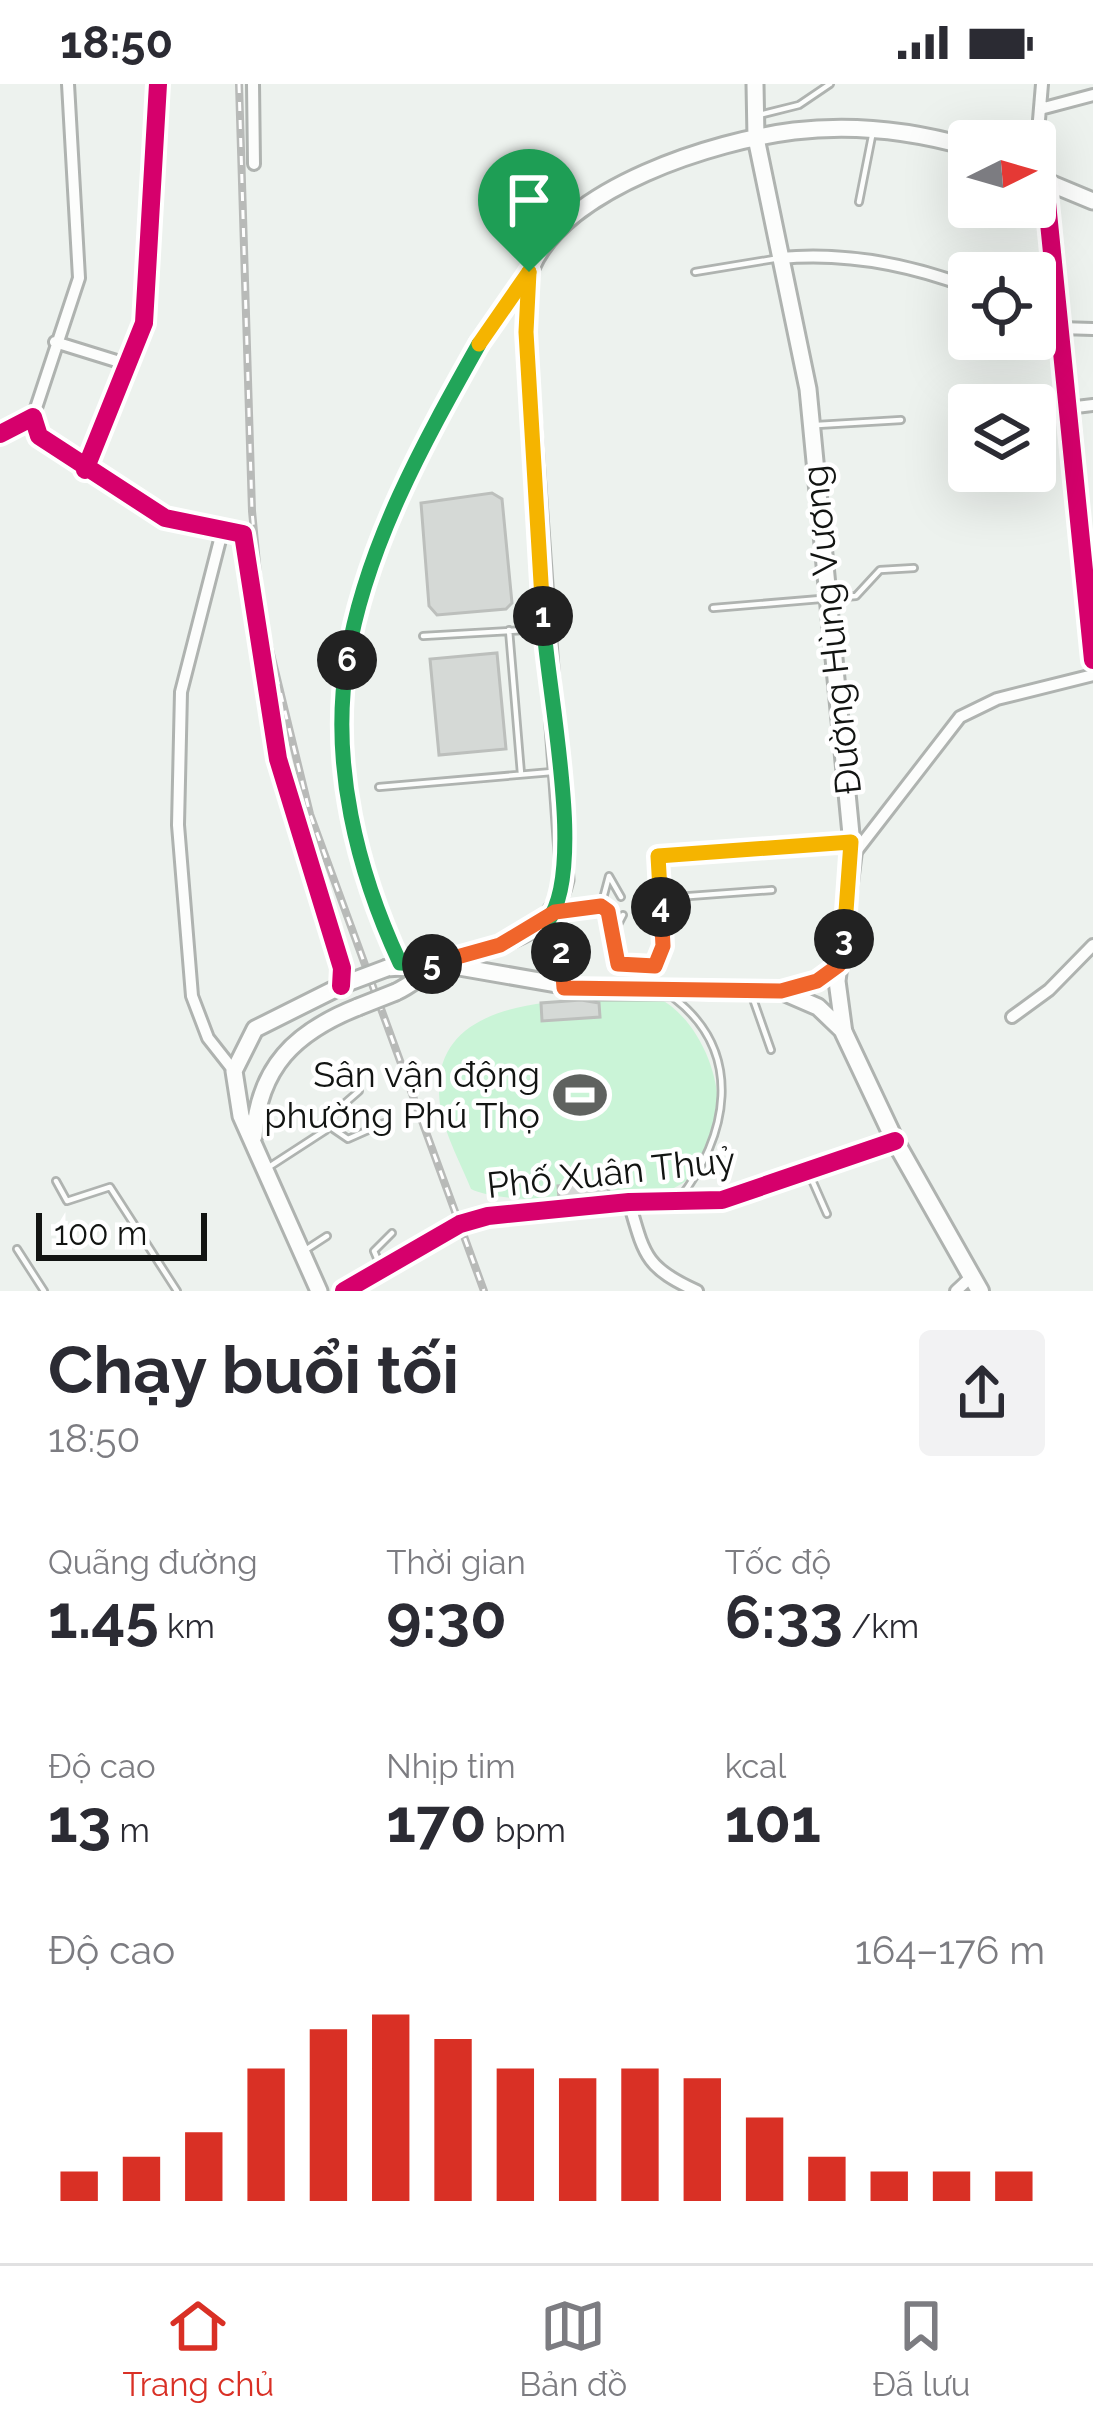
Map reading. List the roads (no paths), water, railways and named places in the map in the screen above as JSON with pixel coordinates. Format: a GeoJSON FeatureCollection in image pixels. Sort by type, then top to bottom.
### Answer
{"type":"FeatureCollection","features":[{"type":"Feature","properties":{"kind":"main road","name":"Đường Hùng Vương"},"geometry":{"type":"LineString","coordinates":[[755,84],[759,115],[755,138],[811,425],[852,848],[837,997],[844,1033],[895,1141],[976,1284]]}},
{"type":"Feature","properties":{"kind":"main road"},"geometry":{"type":"LineString","coordinates":[[564,988],[563,958],[551,917],[566,863],[543,629],[526,332],[529,272],[558,231],[604,193],[651,171],[755,138],[796,131],[873,130],[948,143]]}},
{"type":"Feature","properties":{"kind":"main road"},"geometry":{"type":"LineString","coordinates":[[1056,184],[1093,201]]}},
{"type":"Feature","properties":{"kind":"main road"},"geometry":{"type":"LineString","coordinates":[[254,1139],[256,1104],[269,1070],[304,1034],[396,992],[442,964],[500,945],[551,917]]}},
{"type":"Feature","properties":{"kind":"main road"},"geometry":{"type":"LineString","coordinates":[[319,1291],[241,1116],[234,1070],[255,1029],[344,984],[394,966],[442,964],[564,988],[781,991],[817,981],[839,965]]}},
{"type":"Feature","properties":{"kind":"main road"},"geometry":{"type":"LineString","coordinates":[[781,991],[818,1007],[844,1033]]}},
{"type":"Feature","properties":{"kind":"street"},"geometry":{"type":"LineString","coordinates":[[68,84],[79,278],[33,417],[36,433],[85,470],[165,518],[240,532],[248,544],[259,658],[278,759],[344,984]]}},
{"type":"Feature","properties":{"kind":"street"},"geometry":{"type":"LineString","coordinates":[[85,470],[144,322],[158,84]]}},
{"type":"Feature","properties":{"kind":"street"},"geometry":{"type":"LineString","coordinates":[[253,84],[254,164]]}},
{"type":"Feature","properties":{"kind":"street"},"geometry":{"type":"LineString","coordinates":[[1042,84],[1043,120]]}},
{"type":"Feature","properties":{"kind":"street"},"geometry":{"type":"LineString","coordinates":[[1044,108],[1093,95]]}},
{"type":"Feature","properties":{"kind":"street"},"geometry":{"type":"LineString","coordinates":[[1046,228],[1090,591],[1093,660]]}},
{"type":"Feature","properties":{"kind":"street"},"geometry":{"type":"LineString","coordinates":[[780,258],[811,255],[913,268],[948,280]]}},
{"type":"Feature","properties":{"kind":"street"},"geometry":{"type":"LineString","coordinates":[[394,966],[371,900],[350,808],[344,711],[351,633],[392,514],[432,428],[480,342],[529,272]]}},
{"type":"Feature","properties":{"kind":"street"},"geometry":{"type":"LineString","coordinates":[[1056,326],[1093,329]]}},
{"type":"Feature","properties":{"kind":"street"},"geometry":{"type":"LineString","coordinates":[[56,342],[126,364]]}},
{"type":"Feature","properties":{"kind":"street"},"geometry":{"type":"LineString","coordinates":[[1068,408],[1093,405]]}},
{"type":"Feature","properties":{"kind":"street"},"geometry":{"type":"LineString","coordinates":[[0,434],[33,417]]}},
{"type":"Feature","properties":{"kind":"street"},"geometry":{"type":"LineString","coordinates":[[1077,497],[1093,496]]}},
{"type":"Feature","properties":{"kind":"street"},"geometry":{"type":"LineString","coordinates":[[222,532],[181,692],[178,825],[192,996],[208,1038],[234,1070]]}},
{"type":"Feature","properties":{"kind":"street"},"geometry":{"type":"LineString","coordinates":[[852,848],[960,716],[997,699],[1093,675]]}},
{"type":"Feature","properties":{"kind":"street"},"geometry":{"type":"LineString","coordinates":[[1012,1017],[1049,990],[1093,945]]}},
{"type":"Feature","properties":{"kind":"street","name":"Phố Xuân Thuỷ"},"geometry":{"type":"LineString","coordinates":[[344,1291],[460,1224],[488,1216],[629,1202],[722,1200],[895,1141]]}},
{"type":"Feature","properties":{"kind":"street"},"geometry":{"type":"LineString","coordinates":[[629,1202],[649,1262],[664,1277],[697,1291]]}},
{"type":"Feature","properties":{"kind":"street"},"geometry":{"type":"LineString","coordinates":[[956,1291],[976,1284]]}},
{"type":"Feature","properties":{"kind":"lane"},"geometry":{"type":"LineString","coordinates":[[759,115],[799,105],[830,84]]}},
{"type":"Feature","properties":{"kind":"lane"},"geometry":{"type":"LineString","coordinates":[[859,202],[873,130]]}},
{"type":"Feature","properties":{"kind":"lane"},"geometry":{"type":"LineString","coordinates":[[695,272],[780,258]]}},
{"type":"Feature","properties":{"kind":"lane"},"geometry":{"type":"LineString","coordinates":[[811,425],[901,420]]}},
{"type":"Feature","properties":{"kind":"lane"},"geometry":{"type":"LineString","coordinates":[[713,608],[856,596],[880,570],[914,568]]}},
{"type":"Feature","properties":{"kind":"lane"},"geometry":{"type":"LineString","coordinates":[[423,636],[543,629]]}},
{"type":"Feature","properties":{"kind":"lane"},"geometry":{"type":"LineString","coordinates":[[508,630],[521,775]]}},
{"type":"Feature","properties":{"kind":"lane"},"geometry":{"type":"LineString","coordinates":[[379,787],[558,771]]}},
{"type":"Feature","properties":{"kind":"lane"},"geometry":{"type":"LineString","coordinates":[[551,917],[601,906],[608,911],[622,967],[655,966],[661,960],[663,920],[658,856],[852,848]]}},
{"type":"Feature","properties":{"kind":"lane"},"geometry":{"type":"LineString","coordinates":[[601,906],[609,876],[621,897]]}},
{"type":"Feature","properties":{"kind":"lane"},"geometry":{"type":"LineString","coordinates":[[663,920],[676,897],[772,890]]}},
{"type":"Feature","properties":{"kind":"lane"},"geometry":{"type":"LineString","coordinates":[[612,936],[623,915]]}},
{"type":"Feature","properties":{"kind":"lane"},"geometry":{"type":"LineString","coordinates":[[750,990],[771,1050]]}},
{"type":"Feature","properties":{"kind":"lane"},"geometry":{"type":"LineString","coordinates":[[665,991],[700,1022],[724,1082],[717,1139],[677,1202]]}},
{"type":"Feature","properties":{"kind":"lane"},"geometry":{"type":"LineString","coordinates":[[267,1169],[329,1126],[336,1111],[359,1091]]}},
{"type":"Feature","properties":{"kind":"lane"},"geometry":{"type":"LineString","coordinates":[[329,1126],[348,1139],[384,1123]]}},
{"type":"Feature","properties":{"kind":"lane"},"geometry":{"type":"LineString","coordinates":[[808,1171],[827,1214]]}},
{"type":"Feature","properties":{"kind":"lane"},"geometry":{"type":"LineString","coordinates":[[56,1181],[67,1201],[110,1187],[177,1291]]}},
{"type":"Feature","properties":{"kind":"lane"},"geometry":{"type":"LineString","coordinates":[[382,1269],[374,1251],[392,1232]]}},
{"type":"Feature","properties":{"kind":"lane"},"geometry":{"type":"LineString","coordinates":[[302,1252],[327,1236]]}},
{"type":"Feature","properties":{"kind":"lane"},"geometry":{"type":"LineString","coordinates":[[17,1249],[44,1291]]}},
{"type":"Feature","properties":{"kind":"railway"},"geometry":{"type":"LineString","coordinates":[[239,84],[252,511],[262,617],[310,814],[484,1291]]}},
{"type":"Feature","properties":{"kind":"place","name":"Sân vận động phường Phú Thọ"},"geometry":{"type":"Point","coordinates":[580,1095]}}]}
